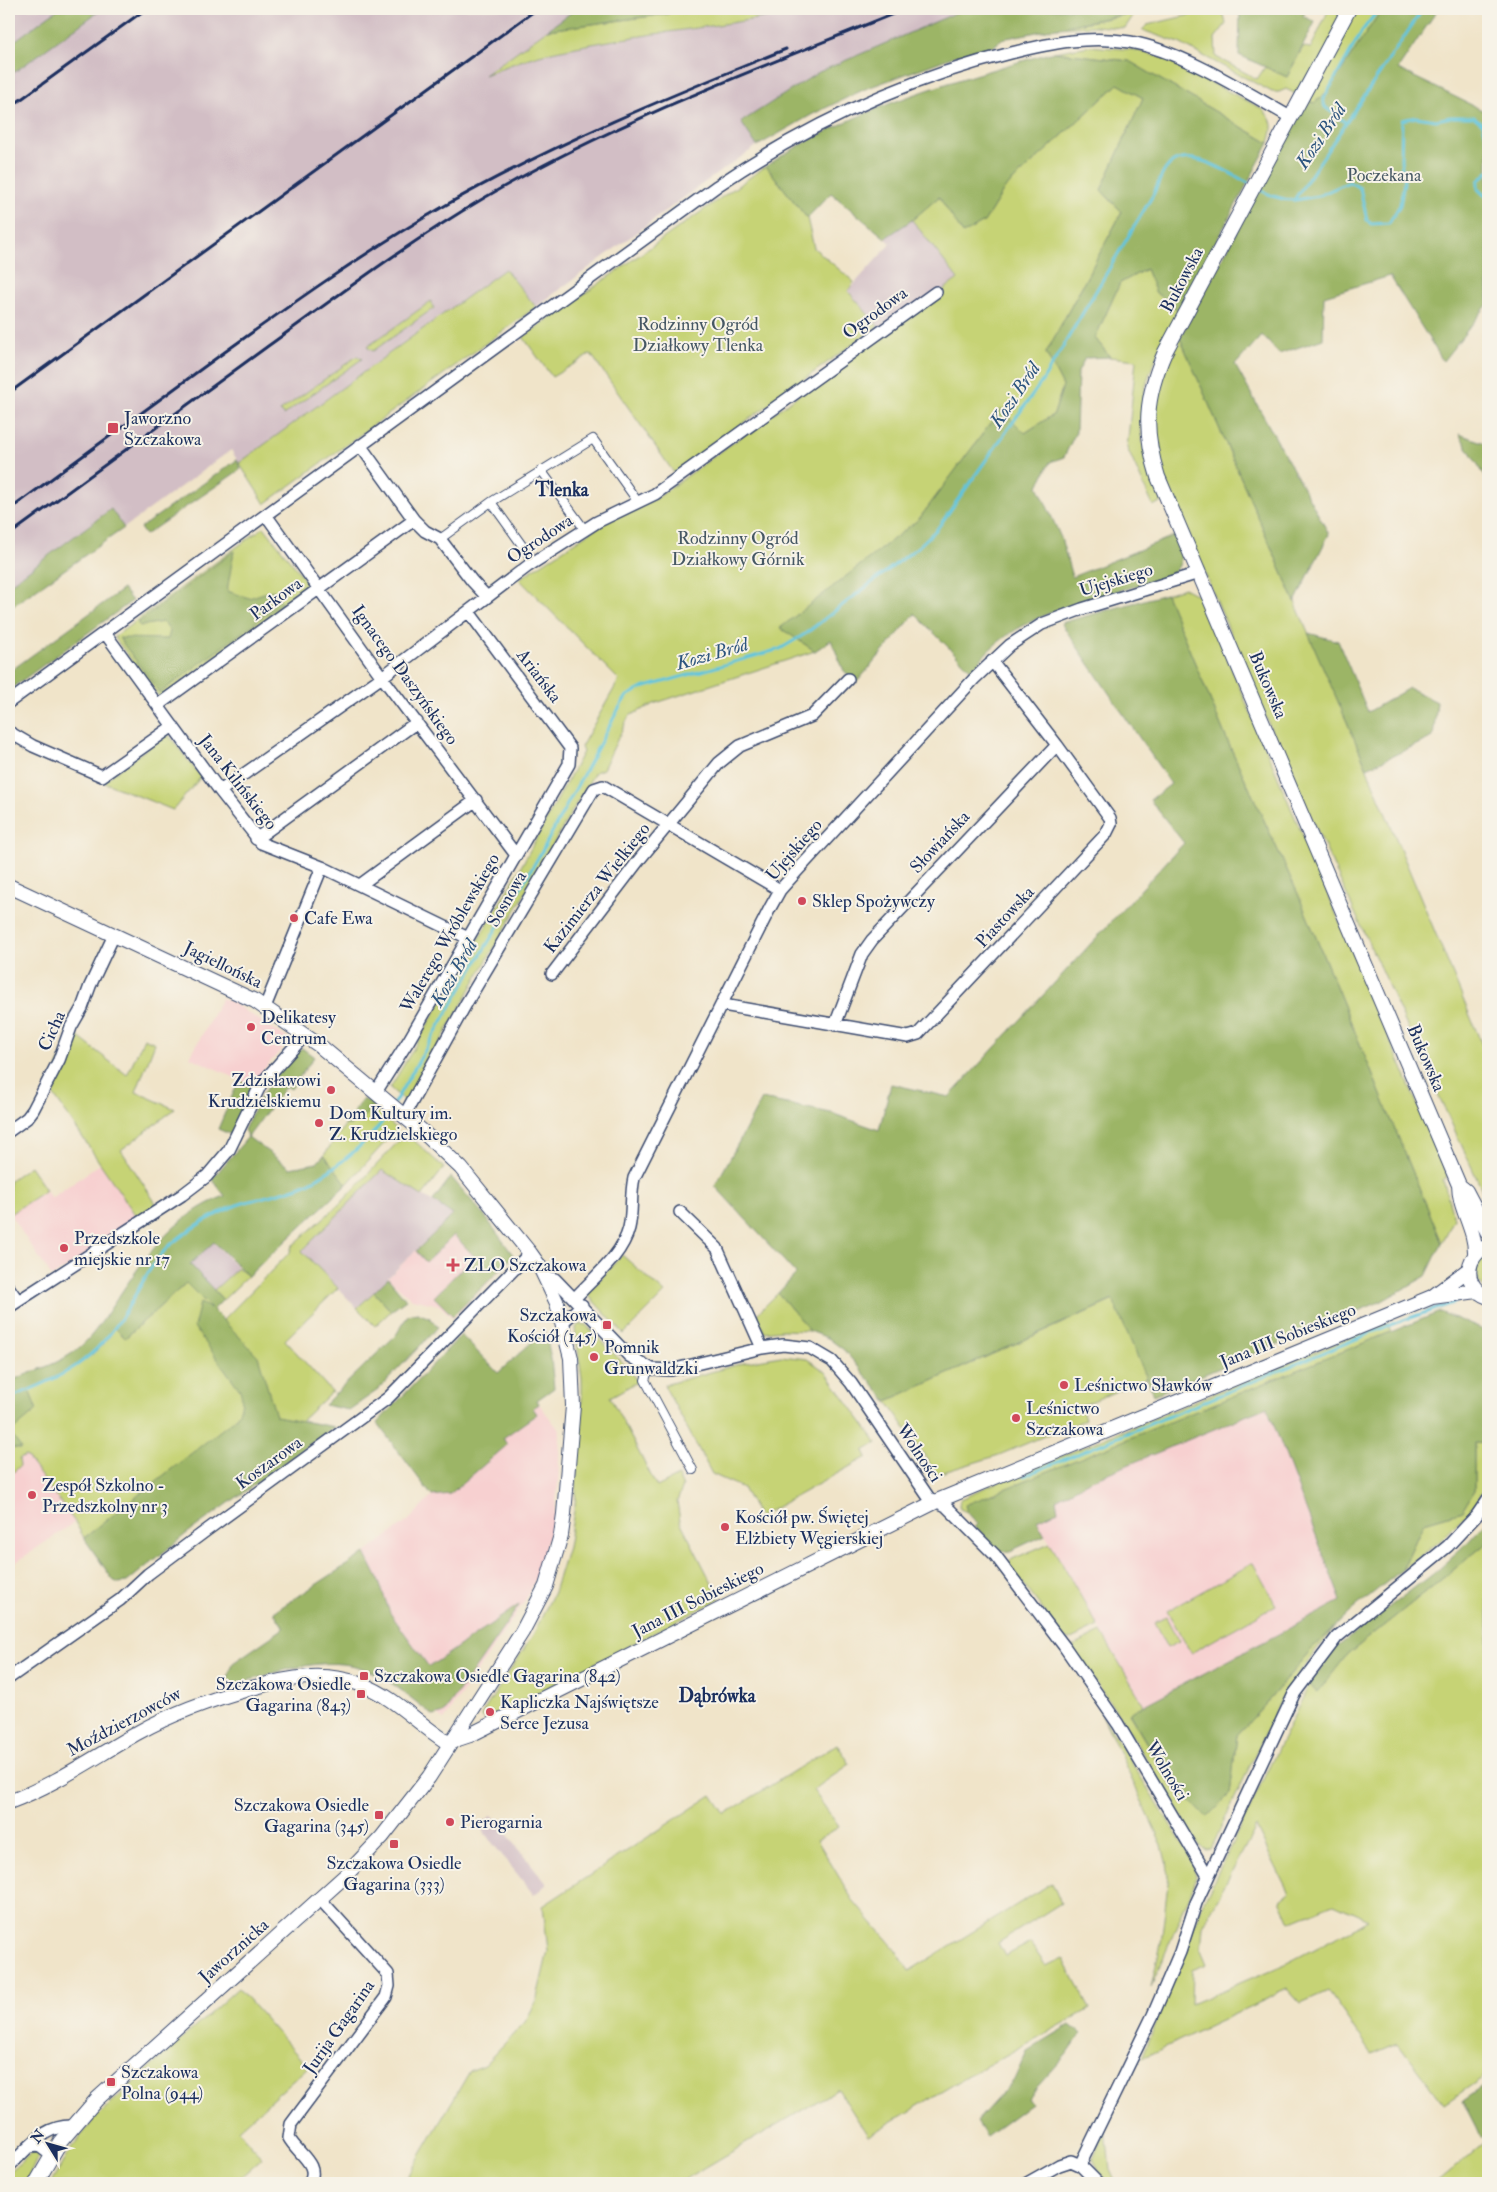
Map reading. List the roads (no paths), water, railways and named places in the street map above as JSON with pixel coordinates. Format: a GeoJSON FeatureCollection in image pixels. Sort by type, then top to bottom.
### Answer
{"type":"FeatureCollection","features":[{"type":"Feature","properties":{"kind":"street"},"geometry":{"type":"LineString","coordinates":[[9,702],[360,445],[748,165],[828,120],[868,100],[920,80],[973,63],[1050,44],[1081,39],[1113,40],[1150,46],[1176,56],[1290,117],[1349,9]]}},
{"type":"Feature","properties":{"kind":"street","name":"Bukowska"},"geometry":{"type":"LineString","coordinates":[[1290,117],[1168,346],[1154,379],[1149,397],[1147,423],[1153,462],[1459,1185]]}},
{"type":"Feature","properties":{"kind":"street","name":"Ogrodowa"},"geometry":{"type":"LineString","coordinates":[[220,791],[382,677],[534,562],[585,530],[655,494],[936,292]]}},
{"type":"Feature","properties":{"kind":"street"},"geometry":{"type":"LineString","coordinates":[[360,445],[414,520],[425,531],[440,539],[491,502],[593,439],[638,502]]}},
{"type":"Feature","properties":{"kind":"street"},"geometry":{"type":"LineString","coordinates":[[541,470],[585,530]]}},
{"type":"Feature","properties":{"kind":"street"},"geometry":{"type":"LineString","coordinates":[[491,502],[534,562]]}},
{"type":"Feature","properties":{"kind":"street","name":"Ignacego Daszyńskiego"},"geometry":{"type":"LineString","coordinates":[[266,515],[382,677],[516,855]]}},
{"type":"Feature","properties":{"kind":"street","name":"Parkowa"},"geometry":{"type":"LineString","coordinates":[[158,706],[414,520]]}},
{"type":"Feature","properties":{"kind":"street","name":"Ariańska"},"geometry":{"type":"LineString","coordinates":[[440,539],[472,582],[478,604],[570,748],[569,764]]}},
{"type":"Feature","properties":{"kind":"street","name":"Ujejskiego"},"geometry":{"type":"LineString","coordinates":[[563,1322],[622,1246],[630,1219],[630,1193],[634,1178],[780,890],[992,661],[1010,645],[1042,624],[1082,608],[1199,572]]}},
{"type":"Feature","properties":{"kind":"street","name":"Jana Kilińskiego"},"geometry":{"type":"LineString","coordinates":[[105,633],[256,839],[261,843],[322,867],[468,938]]}},
{"type":"Feature","properties":{"kind":"street","name":"Piastowska"},"geometry":{"type":"LineString","coordinates":[[723,1004],[908,1037],[918,1034],[1106,834],[1111,824],[1110,818],[992,661]]}},
{"type":"Feature","properties":{"kind":"street","name":"Kazimierza Wielkiego"},"geometry":{"type":"LineString","coordinates":[[552,974],[639,860],[730,752],[812,716],[848,679]]}},
{"type":"Feature","properties":{"kind":"street"},"geometry":{"type":"LineString","coordinates":[[256,839],[417,722]]}},
{"type":"Feature","properties":{"kind":"street"},"geometry":{"type":"LineString","coordinates":[[9,732],[33,746],[102,776],[173,726]]}},
{"type":"Feature","properties":{"kind":"street","name":"Słowiańska"},"geometry":{"type":"LineString","coordinates":[[835,1025],[862,954],[872,940],[1057,745]]}},
{"type":"Feature","properties":{"kind":"street","name":"Walerego Wróblewskiego"},"geometry":{"type":"LineString","coordinates":[[377,1094],[569,764]]}},
{"type":"Feature","properties":{"kind":"street","name":"Kazimierza Wielkiego"},"geometry":{"type":"LineString","coordinates":[[603,786],[780,890]]}},
{"type":"Feature","properties":{"kind":"street","name":"Sosnowa"},"geometry":{"type":"LineString","coordinates":[[402,1115],[549,861],[594,789],[603,786]]}},
{"type":"Feature","properties":{"kind":"street"},"geometry":{"type":"LineString","coordinates":[[360,885],[476,800]]}},
{"type":"Feature","properties":{"kind":"street"},"geometry":{"type":"LineString","coordinates":[[265,1007],[322,867]]}},
{"type":"Feature","properties":{"kind":"street","name":"Jagiellońska"},"geometry":{"type":"LineString","coordinates":[[9,886],[232,990],[265,1007],[305,1035],[402,1115],[461,1168],[530,1253],[544,1276],[563,1322],[571,1358],[572,1406],[564,1514],[555,1559],[535,1609],[452,1741]]}},
{"type":"Feature","properties":{"kind":"street","name":"Cicha"},"geometry":{"type":"LineString","coordinates":[[9,1131],[27,1118],[33,1110],[59,1060],[68,1032],[82,1008],[90,986],[114,935]]}},
{"type":"Feature","properties":{"kind":"street"},"geometry":{"type":"LineString","coordinates":[[9,1288],[14,1304],[182,1195],[207,1176],[228,1150],[261,1084],[305,1035]]}},
{"type":"Feature","properties":{"kind":"street"},"geometry":{"type":"LineString","coordinates":[[1459,1185],[1466,1191],[1488,1233]]}},
{"type":"Feature","properties":{"kind":"street"},"geometry":{"type":"LineString","coordinates":[[1459,1185],[1459,1195],[1474,1239],[1475,1254]]}},
{"type":"Feature","properties":{"kind":"street"},"geometry":{"type":"LineString","coordinates":[[680,1212],[717,1248],[762,1348]]}},
{"type":"Feature","properties":{"kind":"street"},"geometry":{"type":"LineString","coordinates":[[1483,1294],[1472,1285],[1468,1270],[1470,1261],[1475,1254],[1488,1246]]}},
{"type":"Feature","properties":{"kind":"street","name":"Koszarowa"},"geometry":{"type":"LineString","coordinates":[[9,1678],[120,1600],[148,1574],[388,1398],[530,1253]]}},
{"type":"Feature","properties":{"kind":"street"},"geometry":{"type":"LineString","coordinates":[[1432,1297],[1468,1270]]}},
{"type":"Feature","properties":{"kind":"street"},"geometry":{"type":"LineString","coordinates":[[544,1276],[555,1279],[629,1356],[643,1366],[647,1374],[646,1380],[693,1470]]}},
{"type":"Feature","properties":{"kind":"street"},"geometry":{"type":"LineString","coordinates":[[1432,1297],[1483,1294]]}},
{"type":"Feature","properties":{"kind":"street","name":"Jana III Sobieskiego"},"geometry":{"type":"LineString","coordinates":[[452,1741],[470,1736],[507,1718],[937,1502],[1432,1297]]}},
{"type":"Feature","properties":{"kind":"street","name":"Wolności"},"geometry":{"type":"LineString","coordinates":[[643,1366],[652,1369],[671,1370],[762,1348],[783,1345],[810,1348],[832,1361],[851,1383],[929,1498],[946,1506],[995,1555],[1060,1640],[1118,1724],[1208,1876]]}},
{"type":"Feature","properties":{"kind":"street"},"geometry":{"type":"LineString","coordinates":[[1080,2165],[1153,2015],[1180,1952],[1196,1903],[1294,1694],[1316,1662],[1337,1637],[1461,1533],[1488,1498]]}},
{"type":"Feature","properties":{"kind":"street","name":"Moździerzowców"},"geometry":{"type":"LineString","coordinates":[[9,1802],[44,1786],[138,1732],[174,1714],[230,1694],[286,1679],[305,1676],[345,1679],[380,1692],[444,1740],[452,1741]]}},
{"type":"Feature","properties":{"kind":"street","name":"Jaworznicka"},"geometry":{"type":"LineString","coordinates":[[36,2183],[51,2155],[73,2126],[98,2099],[320,1899],[382,1837],[425,1783],[452,1741]]}},
{"type":"Feature","properties":{"kind":"street","name":"Jurija Gagarina"},"geometry":{"type":"LineString","coordinates":[[309,2183],[313,2177],[314,2170],[289,2138],[292,2124],[386,1997],[390,1986],[388,1974],[320,1899]]}},
{"type":"Feature","properties":{"kind":"street"},"geometry":{"type":"LineString","coordinates":[[9,2166],[49,2130],[60,2126],[73,2126]]}},
{"type":"Feature","properties":{"kind":"street"},"geometry":{"type":"LineString","coordinates":[[29,2147],[39,2146],[51,2155]]}},
{"type":"Feature","properties":{"kind":"street"},"geometry":{"type":"LineString","coordinates":[[1027,2183],[1059,2165],[1071,2161],[1080,2165],[1098,2183]]}},
{"type":"Feature","properties":{"kind":"waterway"},"geometry":{"type":"LineString","coordinates":[[1346,123],[1325,107],[1323,100],[1362,31],[1379,9]]}},
{"type":"Feature","properties":{"kind":"waterway","name":"Kozi Bród"},"geometry":{"type":"LineString","coordinates":[[1258,189],[1280,198],[1294,200],[1423,9]]}},
{"type":"Feature","properties":{"kind":"waterway"},"geometry":{"type":"LineString","coordinates":[[1295,200],[1318,196],[1349,182],[1360,188],[1367,220],[1371,224],[1389,223],[1400,205],[1404,182],[1401,160],[1402,120],[1416,117],[1436,120],[1451,117],[1474,117],[1483,124],[1488,144]]}},
{"type":"Feature","properties":{"kind":"waterway","name":"Kozi Bród"},"geometry":{"type":"LineString","coordinates":[[394,1103],[542,851],[627,696],[642,688],[780,649],[805,634],[918,547],[937,529],[1043,380],[1153,195],[1165,170],[1173,162],[1183,159],[1195,159],[1219,167],[1250,184]]}},
{"type":"Feature","properties":{"kind":"waterway"},"geometry":{"type":"LineString","coordinates":[[1488,172],[1478,181],[1478,189],[1488,196]]}},
{"type":"Feature","properties":{"kind":"waterway","name":"Kozi Bród"},"geometry":{"type":"LineString","coordinates":[[9,1398],[46,1383],[77,1365],[91,1354],[115,1327],[160,1256],[189,1230],[237,1205],[298,1187],[318,1178],[354,1152],[375,1131],[391,1109]]}},
{"type":"Feature","properties":{"kind":"waterway"},"geometry":{"type":"LineString","coordinates":[[1024,1476],[1395,1323],[1456,1302]]}},
{"type":"Feature","properties":{"kind":"railway"},"geometry":{"type":"LineString","coordinates":[[9,108],[146,9]]}},
{"type":"Feature","properties":{"kind":"railway"},"geometry":{"type":"LineString","coordinates":[[9,393],[537,9]]}},
{"type":"Feature","properties":{"kind":"railway"},"geometry":{"type":"LineString","coordinates":[[9,535],[374,269],[484,198],[534,170],[638,119],[905,9]]}},
{"type":"Feature","properties":{"kind":"railway"},"geometry":{"type":"LineString","coordinates":[[9,510],[263,324],[353,262],[415,223],[487,182],[613,121],[786,49]]}},
{"type":"Feature","properties":{"kind":"place","name":"Jaworzno Szczakowa"},"geometry":{"type":"Point","coordinates":[113,428]}},
{"type":"Feature","properties":{"kind":"place","name":"Sklep Spożywczy"},"geometry":{"type":"Point","coordinates":[802,901]}},
{"type":"Feature","properties":{"kind":"place","name":"Cafe Ewa"},"geometry":{"type":"Point","coordinates":[294,918]}},
{"type":"Feature","properties":{"kind":"place","name":"Delikatesy Centrum"},"geometry":{"type":"Point","coordinates":[251,1027]}},
{"type":"Feature","properties":{"kind":"place","name":"Zdzisławowi Krudzielskiemu"},"geometry":{"type":"Point","coordinates":[331,1090]}},
{"type":"Feature","properties":{"kind":"place","name":"Dom Kultury im. Z. Krudzielskiego"},"geometry":{"type":"Point","coordinates":[319,1123]}},
{"type":"Feature","properties":{"kind":"place","name":"Przedszkole miejskie nr 17"},"geometry":{"type":"Point","coordinates":[64,1248]}},
{"type":"Feature","properties":{"kind":"place","name":"ZLO Szczakowa"},"geometry":{"type":"Point","coordinates":[453,1265]}},
{"type":"Feature","properties":{"kind":"place","name":"Szczakowa Kościół (145)"},"geometry":{"type":"Point","coordinates":[607,1325]}},
{"type":"Feature","properties":{"kind":"place","name":"Pomnik Grunwaldzki"},"geometry":{"type":"Point","coordinates":[594,1357]}},
{"type":"Feature","properties":{"kind":"place","name":"Leśnictwo Sławków"},"geometry":{"type":"Point","coordinates":[1064,1385]}},
{"type":"Feature","properties":{"kind":"place","name":"Leśnictwo Szczakowa"},"geometry":{"type":"Point","coordinates":[1016,1418]}},
{"type":"Feature","properties":{"kind":"place","name":"Zespół Szkolno - Przedszkolny nr 3"},"geometry":{"type":"Point","coordinates":[32,1495]}},
{"type":"Feature","properties":{"kind":"place","name":"Kościół pw. Świętej Elżbiety Węgierskiej"},"geometry":{"type":"Point","coordinates":[725,1527]}},
{"type":"Feature","properties":{"kind":"place","name":"Szczakowa Osiedle Gagarina (842)"},"geometry":{"type":"Point","coordinates":[364,1676]}},
{"type":"Feature","properties":{"kind":"place","name":"Szczakowa Osiedle Gagarina (843)"},"geometry":{"type":"Point","coordinates":[361,1694]}},
{"type":"Feature","properties":{"kind":"place","name":"Kapliczka Najświętsze Serce Jezusa"},"geometry":{"type":"Point","coordinates":[490,1712]}},
{"type":"Feature","properties":{"kind":"place","name":"Szczakowa Osiedle Gagarina (345)"},"geometry":{"type":"Point","coordinates":[379,1815]}},
{"type":"Feature","properties":{"kind":"place","name":"Pierogarnia"},"geometry":{"type":"Point","coordinates":[450,1822]}},
{"type":"Feature","properties":{"kind":"place","name":"Szczakowa Osiedle Gagarina (333)"},"geometry":{"type":"Point","coordinates":[394,1844]}},
{"type":"Feature","properties":{"kind":"place","name":"Szczakowa Polna (944)"},"geometry":{"type":"Point","coordinates":[111,2082]}},
{"type":"Feature","properties":{"kind":"district","name":"Tlenka"},"geometry":{"type":"Point","coordinates":[562,490]}},
{"type":"Feature","properties":{"kind":"district","name":"Dąbrówka"},"geometry":{"type":"Point","coordinates":[717,1696]}},
{"type":"Feature","properties":{"kind":"park label","name":"Poczekana"},"geometry":{"type":"Point","coordinates":[1384,175]}},
{"type":"Feature","properties":{"kind":"park label","name":"Rodzinny Ogród Działkowy Tlenka"},"geometry":{"type":"Point","coordinates":[698,334]}},
{"type":"Feature","properties":{"kind":"park label","name":"Rodzinny Ogród Działkowy Górnik"},"geometry":{"type":"Point","coordinates":[738,548]}}]}
